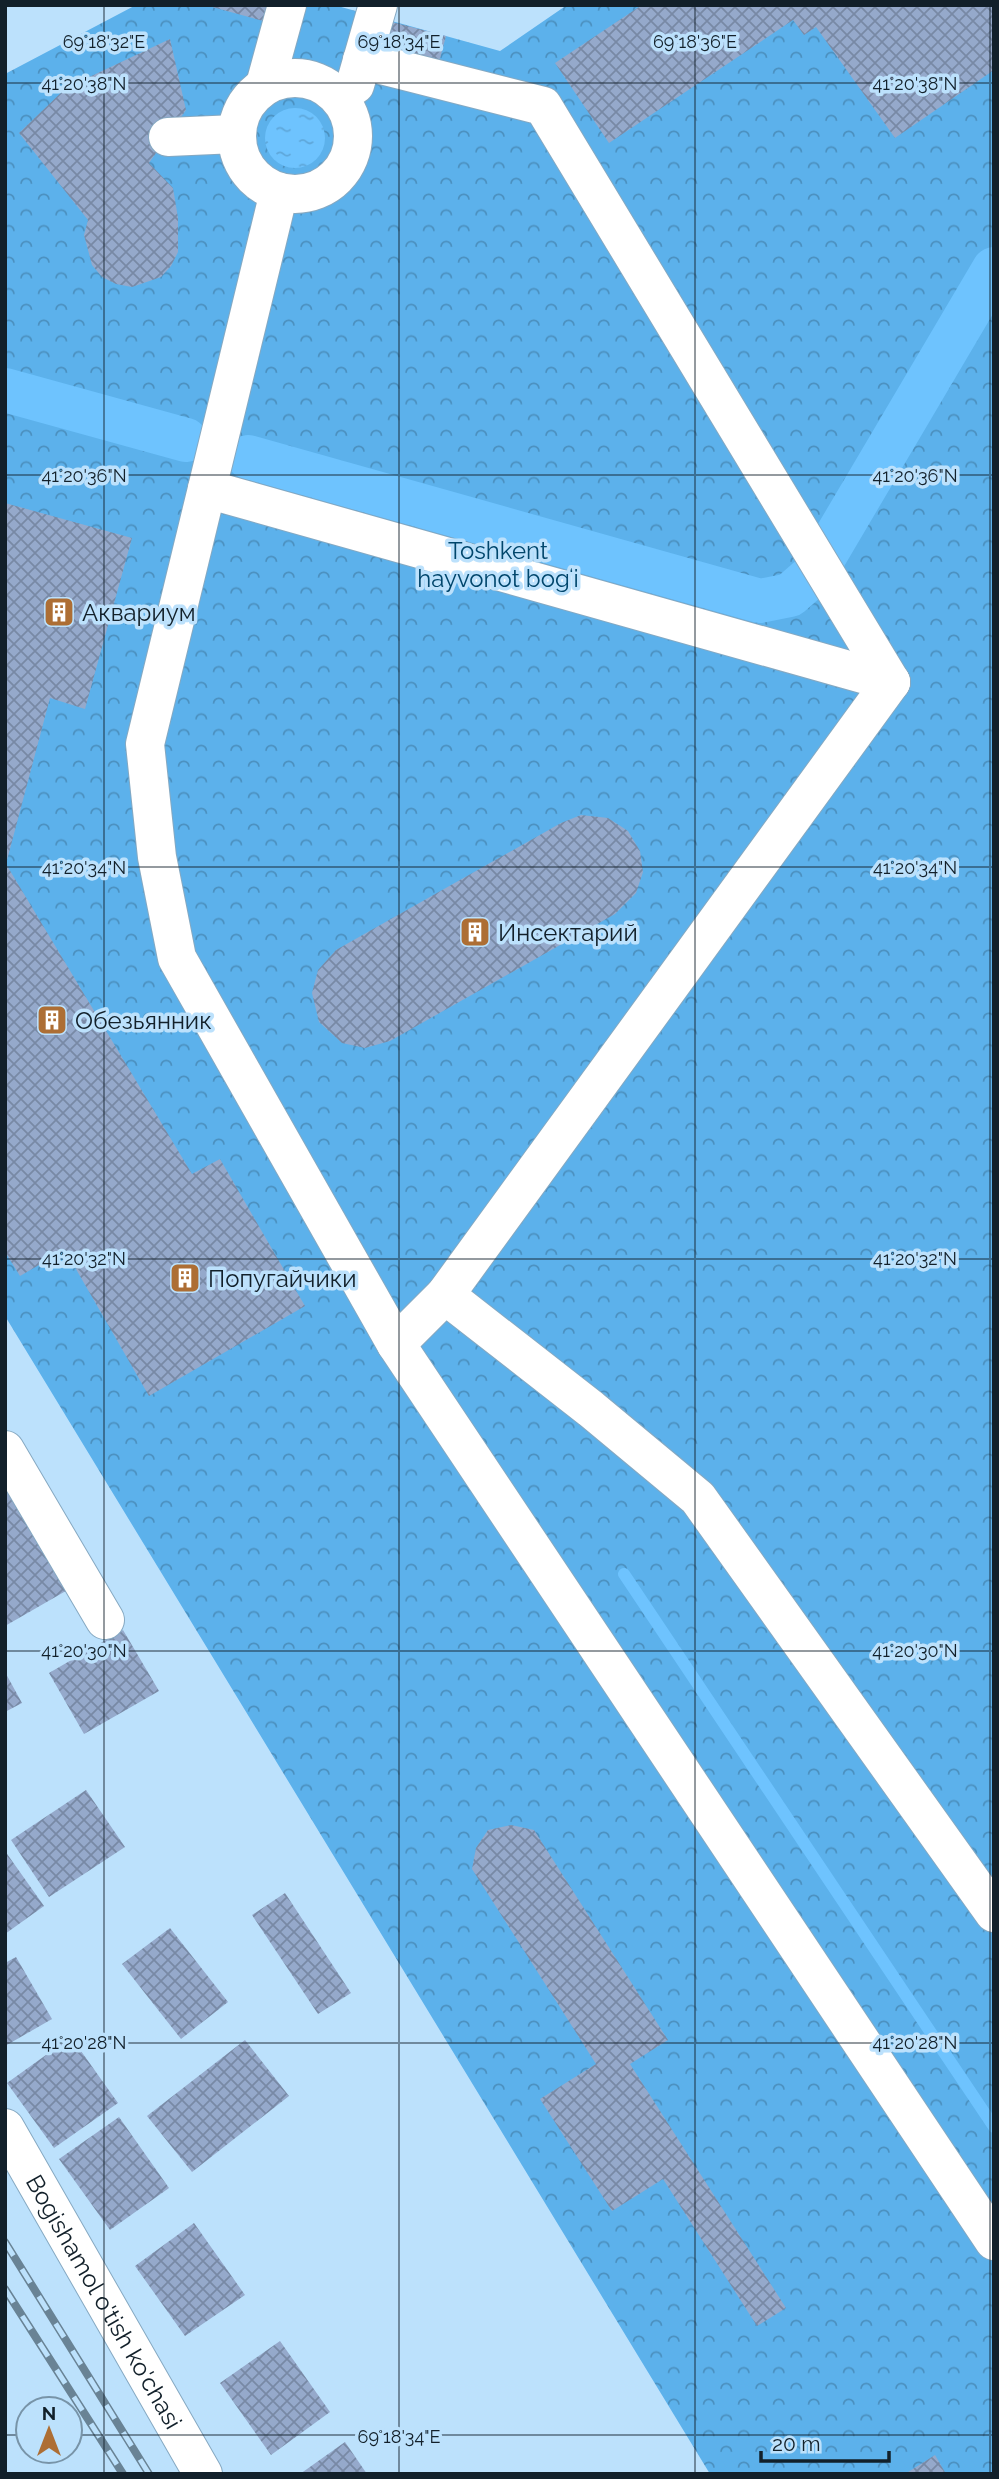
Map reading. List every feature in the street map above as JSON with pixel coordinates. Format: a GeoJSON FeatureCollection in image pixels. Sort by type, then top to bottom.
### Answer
{"type":"FeatureCollection","features":[{"type":"Feature","properties":{"kind":"street"},"geometry":{"type":"LineString","coordinates":[[265,85],[287,5]]}},
{"type":"Feature","properties":{"kind":"street"},"geometry":{"type":"LineString","coordinates":[[347,111],[378,5]]}},
{"type":"Feature","properties":{"kind":"street"},"geometry":{"type":"LineString","coordinates":[[362,60],[543,106],[891,682]]}},
{"type":"Feature","properties":{"kind":"street"},"geometry":{"type":"LineString","coordinates":[[283,78],[303,78],[321,84],[336,95],[347,111],[353,129],[352,148],[345,165],[332,180],[317,190],[298,194],[279,192],[261,184],[247,170],[238,153],[236,134],[240,115],[250,98],[265,85],[283,78]]}},
{"type":"Feature","properties":{"kind":"street"},"geometry":{"type":"LineString","coordinates":[[168,137],[236,134]]}},
{"type":"Feature","properties":{"kind":"street"},"geometry":{"type":"LineString","coordinates":[[279,192],[145,744],[156,857],[177,958],[396,1344],[994,2241]]}},
{"type":"Feature","properties":{"kind":"street"},"geometry":{"type":"LineString","coordinates":[[207,489],[891,682]]}},
{"type":"Feature","properties":{"kind":"street"},"geometry":{"type":"LineString","coordinates":[[396,1344],[445,1296],[891,682]]}},
{"type":"Feature","properties":{"kind":"street"},"geometry":{"type":"LineString","coordinates":[[445,1296],[592,1409],[698,1498],[994,1913]]}},
{"type":"Feature","properties":{"kind":"street"},"geometry":{"type":"LineString","coordinates":[[5,1450],[105,1620]]}},
{"type":"Feature","properties":{"kind":"street","name":"Bogishamol o'tish ko'chasi"},"geometry":{"type":"LineString","coordinates":[[5,2128],[203,2474]]}},
{"type":"Feature","properties":{"kind":"green space","name":"Toshkent hayvonot bogʻi"},"geometry":{"type":"Polygon","coordinates":[[[136,5],[334,5],[500,51],[567,5],[994,5],[994,2474],[710,2474],[5,1316],[5,74],[136,5]]]}},
{"type":"Feature","properties":{"kind":"water"},"geometry":{"type":"Polygon","coordinates":[[[295,108],[316,117],[325,138],[316,159],[295,168],[274,159],[265,138],[274,117],[295,108]]]}},
{"type":"Feature","properties":{"kind":"building"},"geometry":{"type":"Polygon","coordinates":[[[205,5],[268,5],[263,21],[205,5]]]}},
{"type":"Feature","properties":{"kind":"building"},"geometry":{"type":"Polygon","coordinates":[[[642,5],[994,5],[994,70],[895,138],[816,27],[804,35],[793,20],[609,143],[555,63],[642,5]]]}},
{"type":"Feature","properties":{"kind":"building"},"geometry":{"type":"Polygon","coordinates":[[[388,21],[446,36],[438,66],[380,52],[388,21]]]}},
{"type":"Feature","properties":{"kind":"building"},"geometry":{"type":"Polygon","coordinates":[[[170,39],[186,110],[149,163],[173,188],[178,218],[178,252],[161,277],[132,287],[116,284],[102,277],[92,265],[84,235],[88,220],[19,133],[66,88],[170,39]]]}},
{"type":"Feature","properties":{"kind":"building"},"geometry":{"type":"Polygon","coordinates":[[[5,503],[132,538],[85,709],[50,698],[6,864],[192,1174],[220,1159],[305,1306],[149,1396],[65,1250],[20,1276],[5,1252],[5,503]]]}},
{"type":"Feature","properties":{"kind":"building","name":"Инсектарий"},"geometry":{"type":"Polygon","coordinates":[[[581,815],[608,818],[628,831],[640,851],[643,872],[636,893],[615,914],[390,1041],[365,1048],[342,1043],[319,1022],[312,993],[318,970],[336,950],[561,823],[581,815]]]}},
{"type":"Feature","properties":{"kind":"building"},"geometry":{"type":"Polygon","coordinates":[[[5,1475],[71,1588],[5,1626],[5,1475]]]}},
{"type":"Feature","properties":{"kind":"building"},"geometry":{"type":"Polygon","coordinates":[[[123,1630],[159,1691],[84,1734],[49,1673],[123,1630]]]}},
{"type":"Feature","properties":{"kind":"building"},"geometry":{"type":"Polygon","coordinates":[[[5,1672],[22,1703],[5,1712],[5,1672]]]}},
{"type":"Feature","properties":{"kind":"building"},"geometry":{"type":"Polygon","coordinates":[[[86,1790],[125,1847],[49,1897],[11,1840],[86,1790]]]}},
{"type":"Feature","properties":{"kind":"building"},"geometry":{"type":"Polygon","coordinates":[[[511,1825],[534,1830],[668,2040],[630,2064],[786,2308],[757,2326],[663,2179],[612,2211],[540,2099],[596,2064],[472,1869],[476,1848],[488,1830],[511,1825]]]}},
{"type":"Feature","properties":{"kind":"building"},"geometry":{"type":"Polygon","coordinates":[[[5,1851],[44,1906],[5,1934],[5,1851]]]}},
{"type":"Feature","properties":{"kind":"building"},"geometry":{"type":"Polygon","coordinates":[[[285,1893],[351,1993],[318,2014],[252,1915],[285,1893]]]}},
{"type":"Feature","properties":{"kind":"building"},"geometry":{"type":"Polygon","coordinates":[[[170,1928],[228,2002],[181,2039],[122,1964],[170,1928]]]}},
{"type":"Feature","properties":{"kind":"building"},"geometry":{"type":"Polygon","coordinates":[[[16,1957],[52,2019],[5,2046],[5,1963],[16,1957]]]}},
{"type":"Feature","properties":{"kind":"building"},"geometry":{"type":"Polygon","coordinates":[[[71,2037],[118,2103],[54,2148],[7,2083],[71,2037]]]}},
{"type":"Feature","properties":{"kind":"building"},"geometry":{"type":"Polygon","coordinates":[[[245,2040],[289,2096],[192,2172],[147,2116],[245,2040]]]}},
{"type":"Feature","properties":{"kind":"building"},"geometry":{"type":"Polygon","coordinates":[[[119,2117],[169,2188],[110,2230],[59,2159],[119,2117]]]}},
{"type":"Feature","properties":{"kind":"building"},"geometry":{"type":"Polygon","coordinates":[[[194,2223],[245,2295],[185,2336],[135,2266],[194,2223]]]}},
{"type":"Feature","properties":{"kind":"building"},"geometry":{"type":"Polygon","coordinates":[[[280,2341],[330,2412],[271,2455],[220,2383],[280,2341]]]}},
{"type":"Feature","properties":{"kind":"building"},"geometry":{"type":"Polygon","coordinates":[[[345,2442],[367,2474],[300,2474],[345,2442]]]}},
{"type":"Feature","properties":{"kind":"building"},"geometry":{"type":"Polygon","coordinates":[[[935,2455],[946,2474],[905,2474],[935,2455]]]}},
{"type":"Feature","properties":{"kind":"waterway"},"geometry":{"type":"LineString","coordinates":[[248,457],[760,601],[790,595],[814,574],[994,269]]}},
{"type":"Feature","properties":{"kind":"waterway"},"geometry":{"type":"LineString","coordinates":[[5,390],[186,440]]}},
{"type":"Feature","properties":{"kind":"waterway"},"geometry":{"type":"LineString","coordinates":[[624,1574],[994,2127]]}},
{"type":"Feature","properties":{"kind":"railway"},"geometry":{"type":"LineString","coordinates":[[5,2242],[149,2474]]}},
{"type":"Feature","properties":{"kind":"railway"},"geometry":{"type":"LineString","coordinates":[[5,2289],[123,2474]]}},
{"type":"Feature","properties":{"kind":"place","name":"Аквариум"},"geometry":{"type":"Point","coordinates":[59,612]}},
{"type":"Feature","properties":{"kind":"place","name":"Инсектарий"},"geometry":{"type":"Point","coordinates":[475,932]}},
{"type":"Feature","properties":{"kind":"place","name":"Обезьянник"},"geometry":{"type":"Point","coordinates":[52,1020]}},
{"type":"Feature","properties":{"kind":"place","name":"Попугайчики"},"geometry":{"type":"Point","coordinates":[185,1278]}}]}
